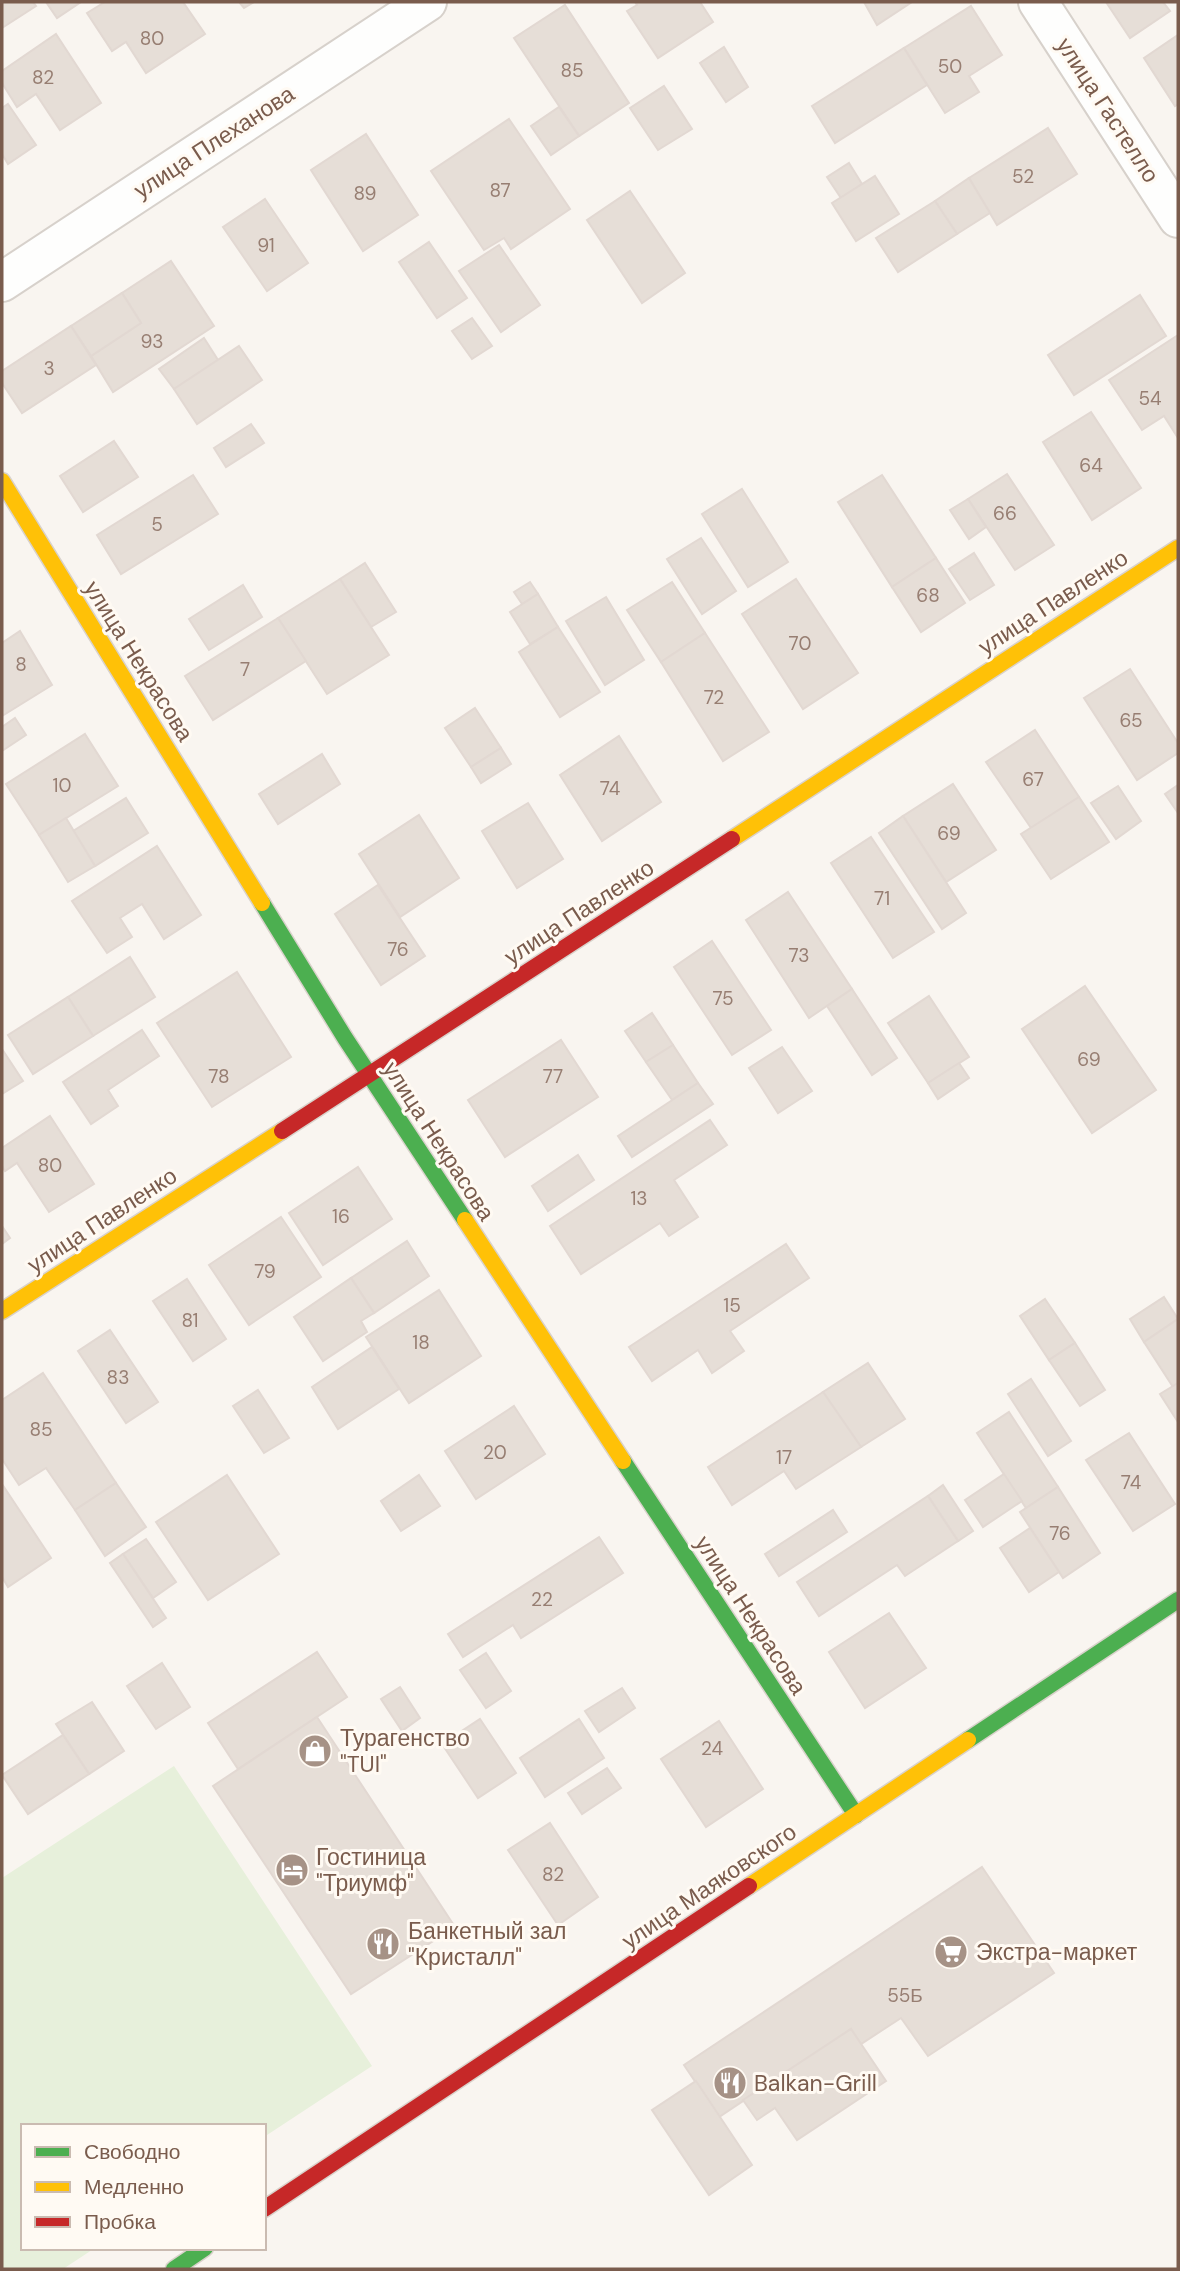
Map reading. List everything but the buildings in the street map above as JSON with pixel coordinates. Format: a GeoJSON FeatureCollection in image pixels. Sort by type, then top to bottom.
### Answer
{"type":"FeatureCollection","features":[{"type":"Feature","properties":{"kind":"street","name":"улица Плеханова"},"geometry":{"type":"LineString","coordinates":[[2,282],[427,2]]}},
{"type":"Feature","properties":{"kind":"street","name":"улица Гастелло"},"geometry":{"type":"LineString","coordinates":[[1038,2],[1178,218]]}},
{"type":"Feature","properties":{"kind":"street","name":"улица Некрасова"},"geometry":{"type":"LineString","coordinates":[[2,481],[370,1075],[856,1815]]}},
{"type":"Feature","properties":{"kind":"street","name":"улица Павленко"},"geometry":{"type":"LineString","coordinates":[[2,1311],[370,1075],[1178,548]]}},
{"type":"Feature","properties":{"kind":"street","name":"улица Маяковского"},"geometry":{"type":"LineString","coordinates":[[266,2208],[1178,1600]]}},
{"type":"Feature","properties":{"kind":"street"},"geometry":{"type":"LineString","coordinates":[[174,2269],[202,2250]]}},
{"type":"Feature","properties":{"kind":"green space"},"geometry":{"type":"Polygon","coordinates":[[[174,1766],[372,2066],[266,2136],[266,2124],[21,2124],[21,2250],[92,2250],[63,2269],[2,2269],[2,1878],[174,1766]]]}},
{"type":"Feature","properties":{"kind":"traffic: fast"},"geometry":{"type":"LineString","coordinates":[[262,903],[345,1038],[465,1220]]}},
{"type":"Feature","properties":{"kind":"traffic: fast"},"geometry":{"type":"LineString","coordinates":[[623,1461],[856,1815]]}},
{"type":"Feature","properties":{"kind":"traffic: fast"},"geometry":{"type":"LineString","coordinates":[[968,1740],[1178,1600]]}},
{"type":"Feature","properties":{"kind":"traffic: fast"},"geometry":{"type":"LineString","coordinates":[[174,2269],[202,2250]]}},
{"type":"Feature","properties":{"kind":"traffic: slow"},"geometry":{"type":"LineString","coordinates":[[2,481],[262,903]]}},
{"type":"Feature","properties":{"kind":"traffic: slow"},"geometry":{"type":"LineString","coordinates":[[732,839],[1178,548]]}},
{"type":"Feature","properties":{"kind":"traffic: slow"},"geometry":{"type":"LineString","coordinates":[[2,1311],[282,1131]]}},
{"type":"Feature","properties":{"kind":"traffic: slow"},"geometry":{"type":"LineString","coordinates":[[465,1220],[623,1461]]}},
{"type":"Feature","properties":{"kind":"traffic: slow"},"geometry":{"type":"LineString","coordinates":[[749,1886],[968,1740]]}},
{"type":"Feature","properties":{"kind":"traffic: jam"},"geometry":{"type":"LineString","coordinates":[[282,1131],[732,839]]}},
{"type":"Feature","properties":{"kind":"traffic: jam"},"geometry":{"type":"LineString","coordinates":[[266,2208],[749,1886]]}},
{"type":"Feature","properties":{"kind":"place","name":"Турагенство \"TUI\""},"geometry":{"type":"Point","coordinates":[315,1751]}},
{"type":"Feature","properties":{"kind":"place","name":"Гостиница \"Триумф\""},"geometry":{"type":"Point","coordinates":[292,1870]}},
{"type":"Feature","properties":{"kind":"place","name":"Банкетный зал \"Кристалл\""},"geometry":{"type":"Point","coordinates":[383,1944]}},
{"type":"Feature","properties":{"kind":"place","name":"Экстра-маркет"},"geometry":{"type":"Point","coordinates":[951,1952]}},
{"type":"Feature","properties":{"kind":"place","name":"Balkan-Grill"},"geometry":{"type":"Point","coordinates":[730,2083]}}]}
